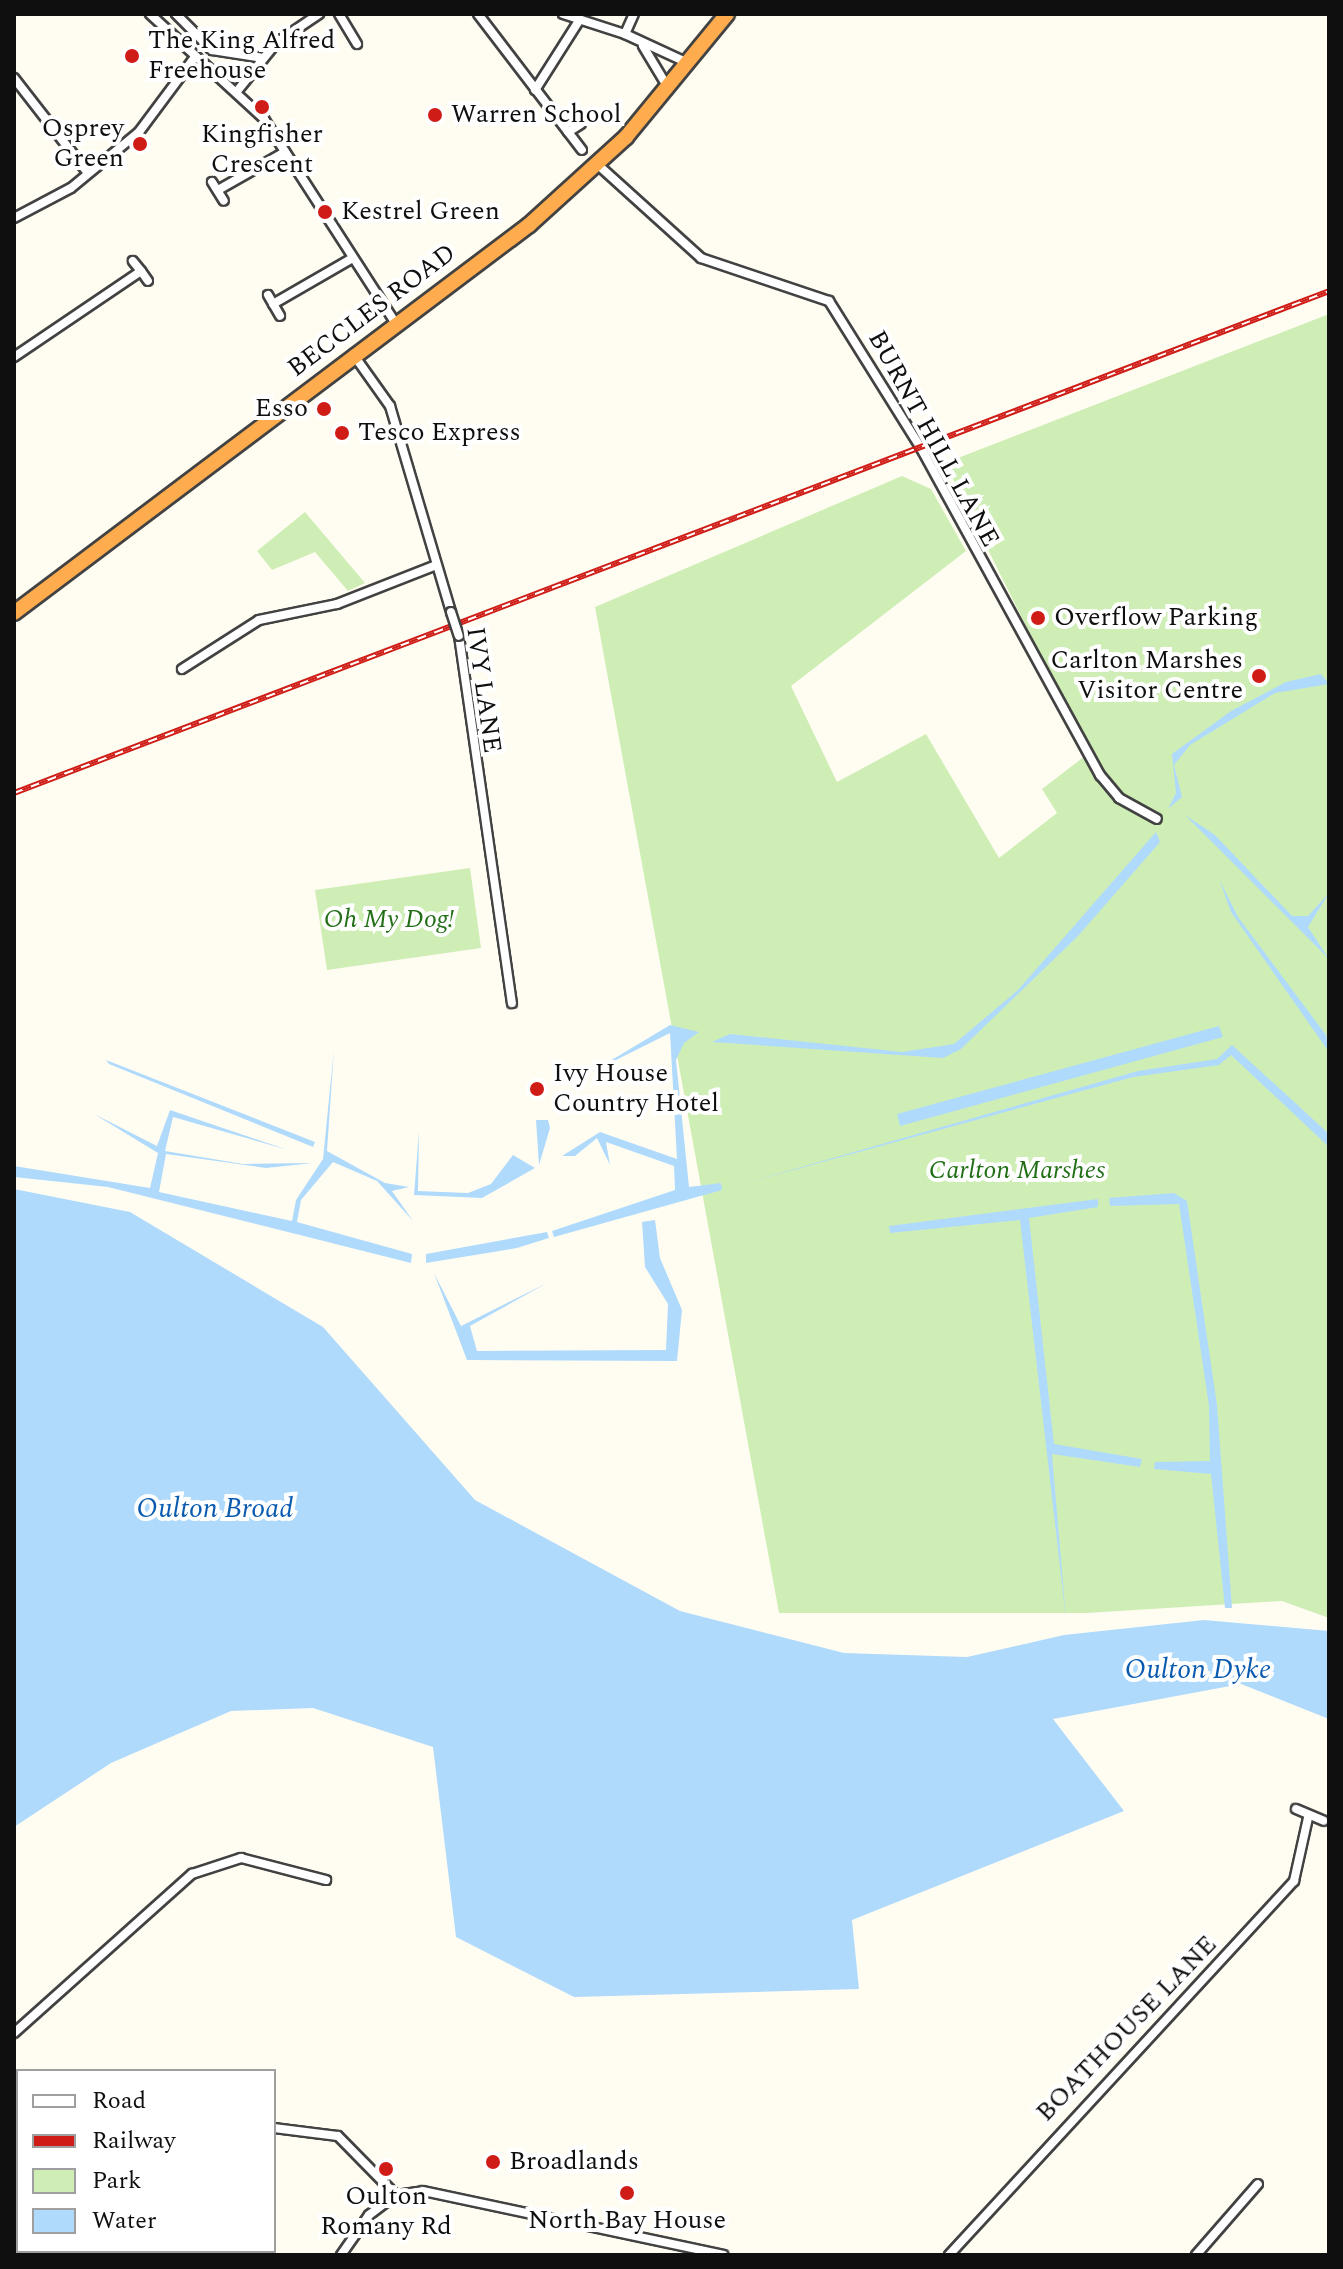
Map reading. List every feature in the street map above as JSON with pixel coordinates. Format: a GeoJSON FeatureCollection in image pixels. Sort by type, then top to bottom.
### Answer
{"type":"FeatureCollection","features":[{"type":"Feature","properties":{"kind":"highway","name":"BECCLES ROAD"},"geometry":{"type":"LineString","coordinates":[[14,613],[395,322],[529,225],[597,164],[668,88],[727,14]]}},
{"type":"Feature","properties":{"kind":"street"},"geometry":{"type":"LineString","coordinates":[[176,14],[212,50],[263,58]]}},
{"type":"Feature","properties":{"kind":"street"},"geometry":{"type":"LineString","coordinates":[[238,90],[263,58],[319,14]]}},
{"type":"Feature","properties":{"kind":"street"},"geometry":{"type":"LineString","coordinates":[[339,14],[357,44]]}},
{"type":"Feature","properties":{"kind":"street"},"geometry":{"type":"LineString","coordinates":[[478,14],[582,150]]}},
{"type":"Feature","properties":{"kind":"street"},"geometry":{"type":"LineString","coordinates":[[563,14],[625,34],[643,46],[689,63]]}},
{"type":"Feature","properties":{"kind":"street"},"geometry":{"type":"LineString","coordinates":[[625,34],[634,14]]}},
{"type":"Feature","properties":{"kind":"street"},"geometry":{"type":"LineString","coordinates":[[152,15],[195,57],[238,90],[285,152],[351,259],[395,322]]}},
{"type":"Feature","properties":{"kind":"street"},"geometry":{"type":"LineString","coordinates":[[535,90],[580,19]]}},
{"type":"Feature","properties":{"kind":"street"},"geometry":{"type":"LineString","coordinates":[[643,46],[668,88]]}},
{"type":"Feature","properties":{"kind":"street"},"geometry":{"type":"LineString","coordinates":[[14,218],[88,173],[154,117],[195,57]]}},
{"type":"Feature","properties":{"kind":"street"},"geometry":{"type":"LineString","coordinates":[[14,78],[88,173]]}},
{"type":"Feature","properties":{"kind":"street"},"geometry":{"type":"LineString","coordinates":[[568,132],[581,124]]}},
{"type":"Feature","properties":{"kind":"street"},"geometry":{"type":"LineString","coordinates":[[218,190],[285,152]]}},
{"type":"Feature","properties":{"kind":"street","name":"BURNT HILL LANE"},"geometry":{"type":"LineString","coordinates":[[597,164],[701,258],[829,301],[922,450],[1100,775],[1119,798],[1157,819]]}},
{"type":"Feature","properties":{"kind":"street"},"geometry":{"type":"LineString","coordinates":[[212,182],[224,201]]}},
{"type":"Feature","properties":{"kind":"street"},"geometry":{"type":"LineString","coordinates":[[273,304],[351,259]]}},
{"type":"Feature","properties":{"kind":"street"},"geometry":{"type":"LineString","coordinates":[[133,261],[148,281]]}},
{"type":"Feature","properties":{"kind":"street"},"geometry":{"type":"LineString","coordinates":[[14,357],[141,271]]}},
{"type":"Feature","properties":{"kind":"street"},"geometry":{"type":"LineString","coordinates":[[268,295],[280,316]]}},
{"type":"Feature","properties":{"kind":"street","name":"IVY LANE"},"geometry":{"type":"LineString","coordinates":[[353,354],[390,406],[434,566],[459,636],[512,1003]]}},
{"type":"Feature","properties":{"kind":"street"},"geometry":{"type":"LineString","coordinates":[[182,669],[259,620],[337,604],[434,566]]}},
{"type":"Feature","properties":{"kind":"street"},"geometry":{"type":"LineString","coordinates":[[1296,1809],[1308,1818],[1324,1821]]}},
{"type":"Feature","properties":{"kind":"street","name":"BOATHOUSE LANE"},"geometry":{"type":"LineString","coordinates":[[949,2255],[1294,1881],[1308,1818]]}},
{"type":"Feature","properties":{"kind":"street"},"geometry":{"type":"LineString","coordinates":[[14,2033],[192,1874],[241,1858],[326,1880]]}},
{"type":"Feature","properties":{"kind":"street"},"geometry":{"type":"LineString","coordinates":[[276,2128],[338,2136],[396,2195]]}},
{"type":"Feature","properties":{"kind":"street"},"geometry":{"type":"LineString","coordinates":[[1196,2255],[1258,2184]]}},
{"type":"Feature","properties":{"kind":"street"},"geometry":{"type":"LineString","coordinates":[[341,2255],[369,2215],[396,2195],[434,2193],[723,2255]]}},
{"type":"Feature","properties":{"kind":"green space","name":"Carlton Marshes"},"geometry":{"type":"Polygon","coordinates":[[[1329,314],[1329,1618],[1282,1601],[1087,1613],[779,1613],[595,607],[902,476],[931,489],[966,551],[791,686],[837,782],[926,734],[999,858],[1057,813],[1042,789],[1089,753],[945,463],[1329,314]]]}},
{"type":"Feature","properties":{"kind":"green space"},"geometry":{"type":"Polygon","coordinates":[[[305,512],[365,583],[348,591],[315,552],[272,570],[257,551],[305,512]]]}},
{"type":"Feature","properties":{"kind":"green space","name":"Oh My Dog!"},"geometry":{"type":"Polygon","coordinates":[[[470,868],[481,948],[327,970],[315,890],[470,868]]]}},
{"type":"Feature","properties":{"kind":"water"},"geometry":{"type":"Polygon","coordinates":[[[1321,674],[1329,684],[1275,693],[1190,745],[1174,765],[1182,797],[1168,809],[1176,793],[1172,754],[1231,711],[1286,682],[1321,674]]]}},
{"type":"Feature","properties":{"kind":"water"},"geometry":{"type":"Polygon","coordinates":[[[1185,815],[1215,835],[1292,916],[1308,916],[1329,893],[1308,927],[1329,959],[1185,815]]]}},
{"type":"Feature","properties":{"kind":"water"},"geometry":{"type":"Polygon","coordinates":[[[1156,832],[1160,842],[1078,936],[961,1049],[943,1058],[712,1042],[730,1034],[902,1052],[954,1044],[1018,990],[1156,832]]]}},
{"type":"Feature","properties":{"kind":"water"},"geometry":{"type":"Polygon","coordinates":[[[1219,879],[1238,917],[1326,1035],[1329,1052],[1231,912],[1219,879]]]}},
{"type":"Feature","properties":{"kind":"water"},"geometry":{"type":"Polygon","coordinates":[[[670,1025],[699,1032],[684,1043],[676,1060],[689,1187],[721,1183],[722,1190],[554,1237],[552,1231],[675,1190],[674,1166],[606,1142],[610,1165],[597,1138],[575,1156],[562,1156],[600,1132],[677,1159],[670,1033],[590,1073],[670,1025]]]}},
{"type":"Feature","properties":{"kind":"water"},"geometry":{"type":"Polygon","coordinates":[[[1219,1026],[1223,1037],[900,1126],[897,1114],[1219,1026]]]}},
{"type":"Feature","properties":{"kind":"water"},"geometry":{"type":"Polygon","coordinates":[[[1232,1045],[1329,1134],[1329,1147],[1231,1055],[1219,1065],[1133,1077],[749,1182],[1138,1071],[1217,1059],[1232,1045]]]}},
{"type":"Feature","properties":{"kind":"water"},"geometry":{"type":"Polygon","coordinates":[[[334,1049],[327,1151],[385,1183],[409,1187],[392,1191],[413,1221],[377,1181],[333,1162],[301,1200],[297,1222],[412,1254],[411,1263],[108,1187],[14,1177],[14,1166],[150,1188],[158,1153],[94,1114],[157,1146],[170,1110],[288,1150],[173,1117],[165,1151],[243,1164],[313,1163],[266,1168],[166,1154],[159,1192],[292,1221],[296,1200],[323,1159],[334,1049]]]}},
{"type":"Feature","properties":{"kind":"water"},"geometry":{"type":"Polygon","coordinates":[[[106,1060],[315,1142],[313,1147],[109,1064],[106,1060]]]}},
{"type":"Feature","properties":{"kind":"water"},"geometry":{"type":"Polygon","coordinates":[[[536,1120],[548,1120],[550,1128],[539,1165],[536,1120]]]}},
{"type":"Feature","properties":{"kind":"water"},"geometry":{"type":"Polygon","coordinates":[[[419,1131],[418,1191],[468,1193],[491,1184],[513,1155],[535,1168],[482,1198],[414,1195],[419,1131]]]}},
{"type":"Feature","properties":{"kind":"water","name":"Oulton Broad"},"geometry":{"type":"Polygon","coordinates":[[[14,1189],[130,1212],[323,1327],[475,1500],[680,1611],[844,1653],[967,1657],[1064,1635],[1204,1620],[1329,1631],[1329,1719],[1241,1684],[1053,1719],[1124,1811],[852,1920],[859,1989],[574,1997],[456,1937],[433,1747],[313,1708],[231,1711],[111,1763],[14,1827],[14,1189]]]}},
{"type":"Feature","properties":{"kind":"water"},"geometry":{"type":"Polygon","coordinates":[[[1174,1193],[1187,1201],[1217,1405],[1232,1608],[1225,1608],[1211,1474],[1154,1469],[1155,1462],[1210,1461],[1209,1406],[1179,1204],[1110,1206],[1109,1198],[1174,1193]]]}},
{"type":"Feature","properties":{"kind":"water"},"geometry":{"type":"Polygon","coordinates":[[[1098,1199],[1098,1207],[1029,1218],[1054,1444],[1142,1459],[1140,1467],[1052,1454],[1066,1619],[1020,1220],[890,1233],[889,1226],[1098,1199]]]}},
{"type":"Feature","properties":{"kind":"water"},"geometry":{"type":"Polygon","coordinates":[[[655,1220],[660,1258],[682,1310],[677,1361],[467,1360],[434,1273],[461,1326],[547,1283],[470,1326],[477,1351],[666,1350],[668,1304],[645,1267],[642,1222],[655,1220]]]}},
{"type":"Feature","properties":{"kind":"water"},"geometry":{"type":"Polygon","coordinates":[[[547,1232],[549,1238],[517,1248],[426,1263],[426,1254],[547,1232]]]}},
{"type":"Feature","properties":{"kind":"railway"},"geometry":{"type":"LineString","coordinates":[[14,793],[1329,291]]}},
{"type":"Feature","properties":{"kind":"place","name":"The King Alfred Freehouse"},"geometry":{"type":"Point","coordinates":[132,56]}},
{"type":"Feature","properties":{"kind":"place","name":"Kingfisher Crescent"},"geometry":{"type":"Point","coordinates":[262,107]}},
{"type":"Feature","properties":{"kind":"place","name":"Warren School"},"geometry":{"type":"Point","coordinates":[435,115]}},
{"type":"Feature","properties":{"kind":"place","name":"Osprey Green"},"geometry":{"type":"Point","coordinates":[140,144]}},
{"type":"Feature","properties":{"kind":"place","name":"Kestrel Green"},"geometry":{"type":"Point","coordinates":[325,212]}},
{"type":"Feature","properties":{"kind":"place","name":"Esso"},"geometry":{"type":"Point","coordinates":[324,409]}},
{"type":"Feature","properties":{"kind":"place","name":"Tesco Express"},"geometry":{"type":"Point","coordinates":[342,433]}},
{"type":"Feature","properties":{"kind":"place","name":"Overflow Parking"},"geometry":{"type":"Point","coordinates":[1038,618]}},
{"type":"Feature","properties":{"kind":"place","name":"Carlton Marshes Visitor Centre"},"geometry":{"type":"Point","coordinates":[1259,676]}},
{"type":"Feature","properties":{"kind":"place","name":"Ivy House Country Hotel"},"geometry":{"type":"Point","coordinates":[537,1089]}},
{"type":"Feature","properties":{"kind":"place","name":"Broadlands"},"geometry":{"type":"Point","coordinates":[493,2162]}},
{"type":"Feature","properties":{"kind":"place","name":"Oulton Romany Rd"},"geometry":{"type":"Point","coordinates":[386,2169]}},
{"type":"Feature","properties":{"kind":"place","name":"North Bay House"},"geometry":{"type":"Point","coordinates":[627,2193]}},
{"type":"Feature","properties":{"kind":"water label","name":"Oulton Dyke"},"geometry":{"type":"Point","coordinates":[1198,1670]}}]}
